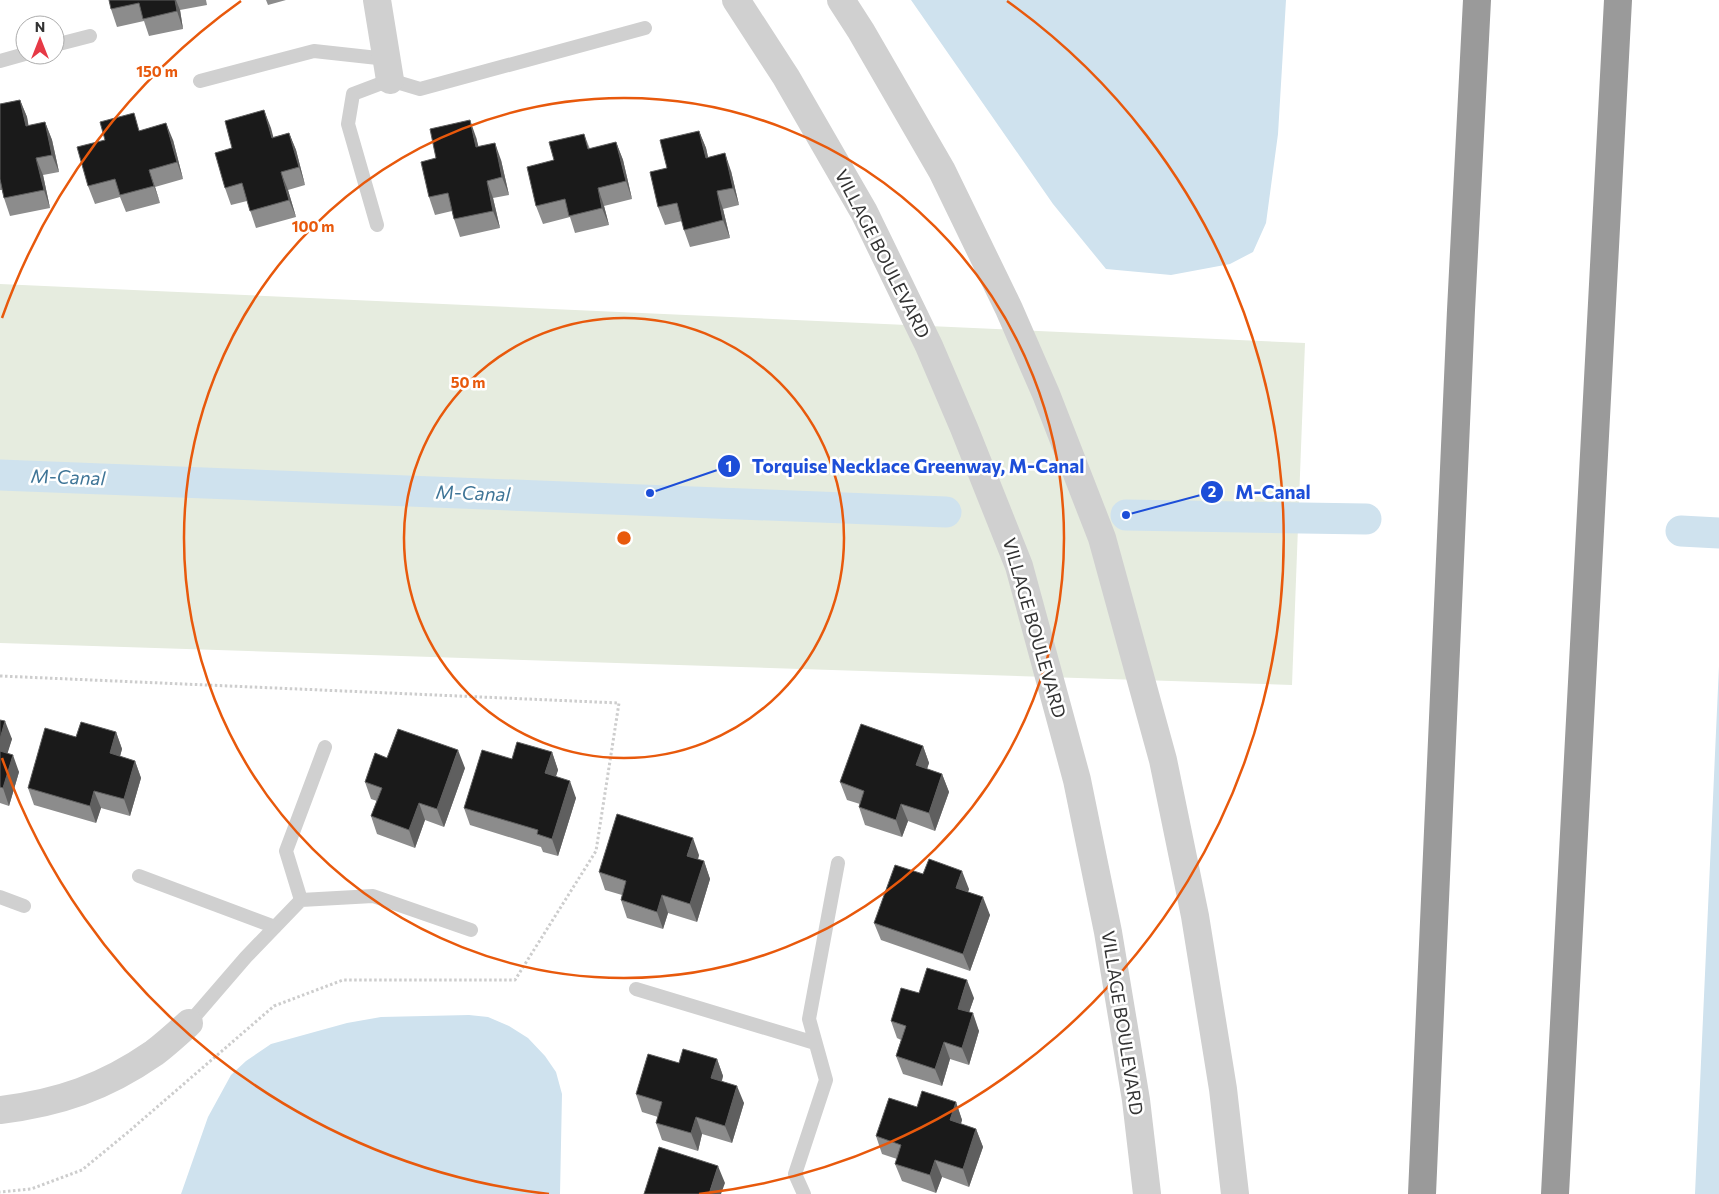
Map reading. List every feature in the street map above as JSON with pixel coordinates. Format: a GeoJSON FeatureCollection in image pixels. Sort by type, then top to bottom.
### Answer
{"type":"FeatureCollection","features":[{"type":"Feature","properties":{"kind":"highway"},"geometry":{"type":"LineString","coordinates":[[1422,1194],[1460,310],[1477,0]]}},
{"type":"Feature","properties":{"kind":"highway"},"geometry":{"type":"LineString","coordinates":[[1555,1194],[1618,0]]}},
{"type":"Feature","properties":{"kind":"street"},"geometry":{"type":"LineString","coordinates":[[377,0],[388,70]]}},
{"type":"Feature","properties":{"kind":"street","name":"VILLAGE BOULEVARD"},"geometry":{"type":"LineString","coordinates":[[736,0],[786,77],[864,212],[929,346],[1019,566],[1077,780],[1108,932],[1136,1100],[1147,1194]]}},
{"type":"Feature","properties":{"kind":"street"},"geometry":{"type":"LineString","coordinates":[[841,0],[942,172],[1010,309],[1046,394],[1102,538],[1163,760],[1195,916],[1222,1079],[1235,1194]]}},
{"type":"Feature","properties":{"kind":"street"},"geometry":{"type":"LineString","coordinates":[[0,1110],[32,1106],[75,1095],[117,1077],[155,1052],[189,1023]]}},
{"type":"Feature","properties":{"kind":"lane"},"geometry":{"type":"LineString","coordinates":[[200,81],[314,51],[388,70],[420,88],[645,28]]}},
{"type":"Feature","properties":{"kind":"lane"},"geometry":{"type":"LineString","coordinates":[[65,42],[90,36]]}},
{"type":"Feature","properties":{"kind":"lane"},"geometry":{"type":"LineString","coordinates":[[0,60],[15,56]]}},
{"type":"Feature","properties":{"kind":"lane"},"geometry":{"type":"LineString","coordinates":[[377,225],[348,124],[352,94],[388,70]]}},
{"type":"Feature","properties":{"kind":"lane"},"geometry":{"type":"LineString","coordinates":[[301,900],[286,852],[325,747]]}},
{"type":"Feature","properties":{"kind":"lane"},"geometry":{"type":"LineString","coordinates":[[804,1194],[795,1174],[826,1080],[809,1019],[838,863]]}},
{"type":"Feature","properties":{"kind":"lane"},"geometry":{"type":"LineString","coordinates":[[139,876],[275,927]]}},
{"type":"Feature","properties":{"kind":"lane"},"geometry":{"type":"LineString","coordinates":[[189,1023],[246,957],[301,900],[373,896],[471,930]]}},
{"type":"Feature","properties":{"kind":"lane"},"geometry":{"type":"LineString","coordinates":[[0,897],[24,906]]}},
{"type":"Feature","properties":{"kind":"lane"},"geometry":{"type":"LineString","coordinates":[[636,989],[816,1043]]}},
{"type":"Feature","properties":{"kind":"path"},"geometry":{"type":"LineString","coordinates":[[0,676],[619,703],[596,850],[515,980],[343,980],[274,1006],[127,1134],[82,1170],[32,1189],[0,1192]]}},
{"type":"Feature","properties":{"kind":"shaded area"},"geometry":{"type":"Polygon","coordinates":[[[0,284],[1305,343],[1292,685],[0,643],[0,284]]]}},
{"type":"Feature","properties":{"kind":"water"},"geometry":{"type":"Polygon","coordinates":[[[911,0],[1286,0],[1278,134],[1266,223],[1253,252],[1230,264],[1171,275],[1106,269],[1053,204],[911,0]]]}},
{"type":"Feature","properties":{"kind":"water"},"geometry":{"type":"Polygon","coordinates":[[[1719,666],[1719,1194],[1695,1194],[1719,666]]]}},
{"type":"Feature","properties":{"kind":"water"},"geometry":{"type":"Polygon","coordinates":[[[469,1015],[488,1017],[509,1026],[528,1038],[545,1056],[556,1072],[562,1094],[560,1194],[181,1194],[208,1117],[231,1075],[246,1061],[271,1044],[347,1023],[381,1017],[469,1015]]]}},
{"type":"Feature","properties":{"kind":"building"},"geometry":{"type":"Polygon","coordinates":[[[109,0],[175,0],[177,11],[143,19],[139,3],[111,9],[109,0]]]}},
{"type":"Feature","properties":{"kind":"building"},"geometry":{"type":"Polygon","coordinates":[[[20,100],[26,126],[45,122],[52,155],[36,158],[44,190],[4,198],[0,179],[0,104],[20,100]]]}},
{"type":"Feature","properties":{"kind":"building"},"geometry":{"type":"Polygon","coordinates":[[[264,110],[272,138],[289,133],[299,167],[281,172],[289,200],[250,211],[242,183],[225,188],[215,153],[232,148],[225,121],[264,110]]]}},
{"type":"Feature","properties":{"kind":"building"},"geometry":{"type":"Polygon","coordinates":[[[134,113],[139,131],[166,123],[177,162],[149,170],[154,186],[120,195],[115,179],[88,186],[77,147],[105,140],[100,122],[134,113]]]}},
{"type":"Feature","properties":{"kind":"building"},"geometry":{"type":"Polygon","coordinates":[[[470,120],[476,147],[495,143],[502,177],[487,181],[493,211],[454,219],[448,193],[429,197],[421,162],[436,158],[430,129],[470,120]]]}},
{"type":"Feature","properties":{"kind":"building"},"geometry":{"type":"Polygon","coordinates":[[[699,131],[706,158],[725,153],[733,188],[717,191],[723,220],[684,230],[677,203],[658,207],[650,172],[667,168],[660,140],[699,131]]]}},
{"type":"Feature","properties":{"kind":"building"},"geometry":{"type":"Polygon","coordinates":[[[584,134],[588,149],[616,142],[626,181],[598,188],[602,208],[569,216],[565,199],[536,206],[527,167],[554,160],[549,142],[584,134]]]}},
{"type":"Feature","properties":{"kind":"building"},"geometry":{"type":"Polygon","coordinates":[[[0,720],[5,721],[0,739],[0,720]]]}},
{"type":"Feature","properties":{"kind":"building"},"geometry":{"type":"Polygon","coordinates":[[[81,722],[116,732],[110,753],[135,761],[124,799],[94,791],[90,806],[28,788],[45,728],[76,737],[81,722]]]}},
{"type":"Feature","properties":{"kind":"building"},"geometry":{"type":"Polygon","coordinates":[[[861,724],[923,746],[916,765],[942,774],[929,813],[901,804],[896,820],[859,807],[864,791],[840,782],[861,724]]]}},
{"type":"Feature","properties":{"kind":"building"},"geometry":{"type":"Polygon","coordinates":[[[398,729],[458,750],[437,809],[419,803],[409,830],[371,816],[382,788],[365,782],[375,753],[387,758],[398,729]]]}},
{"type":"Feature","properties":{"kind":"building"},"geometry":{"type":"Polygon","coordinates":[[[517,742],[552,752],[545,773],[570,781],[552,839],[537,834],[538,830],[464,808],[482,750],[512,759],[517,742]]]}},
{"type":"Feature","properties":{"kind":"building"},"geometry":{"type":"Polygon","coordinates":[[[0,751],[13,755],[3,788],[0,787],[0,751]]]}},
{"type":"Feature","properties":{"kind":"building"},"geometry":{"type":"Polygon","coordinates":[[[617,814],[693,838],[687,856],[704,861],[690,904],[662,895],[657,912],[621,900],[626,881],[599,872],[617,814]]]}},
{"type":"Feature","properties":{"kind":"building"},"geometry":{"type":"Polygon","coordinates":[[[929,859],[962,871],[956,888],[983,897],[963,954],[874,923],[895,865],[923,874],[929,859]]]}},
{"type":"Feature","properties":{"kind":"building"},"geometry":{"type":"Polygon","coordinates":[[[927,968],[967,980],[958,1009],[973,1013],[962,1048],[944,1042],[935,1069],[896,1056],[906,1026],[891,1021],[901,988],[919,993],[927,968]]]}},
{"type":"Feature","properties":{"kind":"building"},"geometry":{"type":"Polygon","coordinates":[[[683,1049],[717,1059],[711,1078],[737,1086],[725,1126],[696,1117],[691,1133],[656,1123],[662,1102],[636,1094],[648,1054],[679,1063],[683,1049]]]}},
{"type":"Feature","properties":{"kind":"building"},"geometry":{"type":"Polygon","coordinates":[[[922,1091],[956,1102],[950,1120],[976,1129],[963,1169],[935,1160],[930,1175],[895,1164],[901,1145],[876,1136],[889,1098],[917,1107],[922,1091]]]}},
{"type":"Feature","properties":{"kind":"building"},"geometry":{"type":"Polygon","coordinates":[[[659,1147],[718,1166],[709,1194],[644,1194],[659,1147]]]}},
{"type":"Feature","properties":{"kind":"waterway","name":"M-Canal"},"geometry":{"type":"LineString","coordinates":[[0,475],[946,512]]}},
{"type":"Feature","properties":{"kind":"waterway","name":"M-Canal"},"geometry":{"type":"LineString","coordinates":[[1126,515],[1366,519]]}},
{"type":"Feature","properties":{"kind":"waterway","name":"M-Canal"},"geometry":{"type":"LineString","coordinates":[[1681,531],[1719,533]]}},
{"type":"Feature","properties":{"kind":"place","name":"Torquise Necklace Greenway, M-Canal"},"geometry":{"type":"Point","coordinates":[650,493]}},
{"type":"Feature","properties":{"kind":"place","name":"M-Canal"},"geometry":{"type":"Point","coordinates":[1126,515]}}]}
